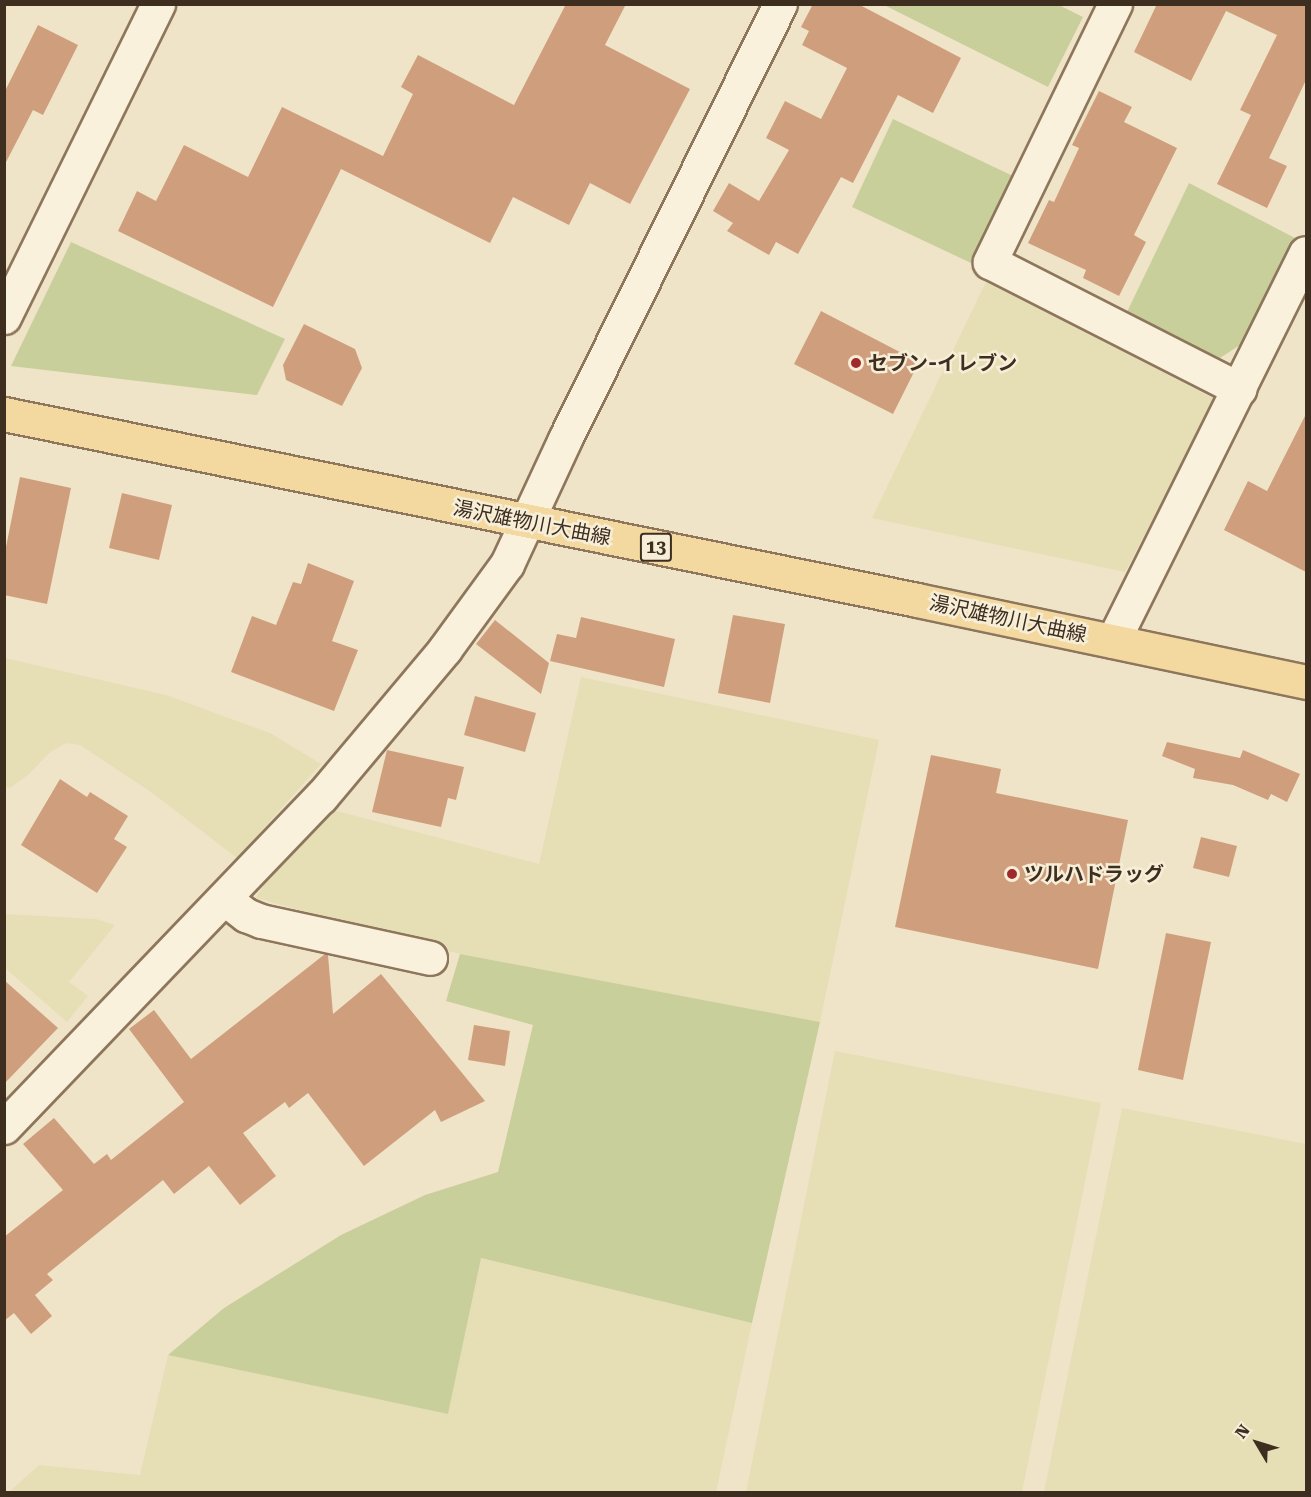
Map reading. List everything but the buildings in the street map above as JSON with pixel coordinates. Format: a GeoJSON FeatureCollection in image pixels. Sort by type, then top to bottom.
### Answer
{"type":"FeatureCollection","features":[{"type":"Feature","properties":{"kind":"main road","name":"湯沢雄物川大曲線"},"geometry":{"type":"LineString","coordinates":[[4,414],[1306,682]]}},
{"type":"Feature","properties":{"kind":"street"},"geometry":{"type":"LineString","coordinates":[[4,318],[158,4]]}},
{"type":"Feature","properties":{"kind":"street"},"geometry":{"type":"LineString","coordinates":[[4,1127],[321,797],[445,649],[507,564],[570,429],[780,4]]}},
{"type":"Feature","properties":{"kind":"street"},"geometry":{"type":"LineString","coordinates":[[1115,4],[990,262],[1239,389]]}},
{"type":"Feature","properties":{"kind":"street"},"geometry":{"type":"LineString","coordinates":[[1113,641],[1306,253]]}},
{"type":"Feature","properties":{"kind":"street"},"geometry":{"type":"LineString","coordinates":[[224,897],[246,915],[261,921],[430,958]]}},
{"type":"Feature","properties":{"kind":"shaded area"},"geometry":{"type":"Polygon","coordinates":[[[986,282],[1215,399],[1125,572],[872,518],[986,282]]]}},
{"type":"Feature","properties":{"kind":"shaded area"},"geometry":{"type":"Polygon","coordinates":[[[5,658],[166,695],[270,733],[321,764],[237,858],[151,792],[80,745],[66,743],[49,753],[29,774],[10,788],[5,787],[5,658]]]}},
{"type":"Feature","properties":{"kind":"shaded area"},"geometry":{"type":"Polygon","coordinates":[[[581,677],[879,740],[820,1022],[460,954],[256,898],[266,881],[333,810],[539,864],[581,677]]]}},
{"type":"Feature","properties":{"kind":"shaded area"},"geometry":{"type":"Polygon","coordinates":[[[4,914],[96,919],[115,925],[69,982],[88,996],[67,1022],[5,968],[4,914]]]}},
{"type":"Feature","properties":{"kind":"shaded area"},"geometry":{"type":"Polygon","coordinates":[[[835,1051],[1101,1103],[1022,1492],[746,1492],[835,1051]]]}},
{"type":"Feature","properties":{"kind":"shaded area"},"geometry":{"type":"Polygon","coordinates":[[[1122,1108],[1306,1144],[1306,1492],[1044,1492],[1122,1108]]]}},
{"type":"Feature","properties":{"kind":"shaded area"},"geometry":{"type":"Polygon","coordinates":[[[480,1258],[752,1323],[716,1492],[9,1492],[39,1465],[140,1475],[168,1355],[448,1414],[480,1258]]]}},
{"type":"Feature","properties":{"kind":"green space"},"geometry":{"type":"Polygon","coordinates":[[[884,5],[1059,5],[1083,17],[1048,87],[884,5]]]}},
{"type":"Feature","properties":{"kind":"green space"},"geometry":{"type":"Polygon","coordinates":[[[893,119],[1013,176],[971,263],[852,207],[893,119]]]}},
{"type":"Feature","properties":{"kind":"green space"},"geometry":{"type":"Polygon","coordinates":[[[1189,183],[1295,238],[1240,345],[1220,358],[1126,314],[1189,183]]]}},
{"type":"Feature","properties":{"kind":"green space"},"geometry":{"type":"Polygon","coordinates":[[[71,242],[285,339],[257,395],[11,366],[71,242]]]}},
{"type":"Feature","properties":{"kind":"green space"},"geometry":{"type":"Polygon","coordinates":[[[460,954],[820,1022],[752,1323],[481,1258],[448,1414],[168,1355],[224,1308],[341,1235],[425,1195],[498,1172],[533,1025],[446,1001],[460,954]]]}},
{"type":"Feature","properties":{"kind":"place","name":"セブン-イレブン"},"geometry":{"type":"Point","coordinates":[856,363]}},
{"type":"Feature","properties":{"kind":"place","name":"ツルハドラッグ"},"geometry":{"type":"Point","coordinates":[1012,874]}}]}
